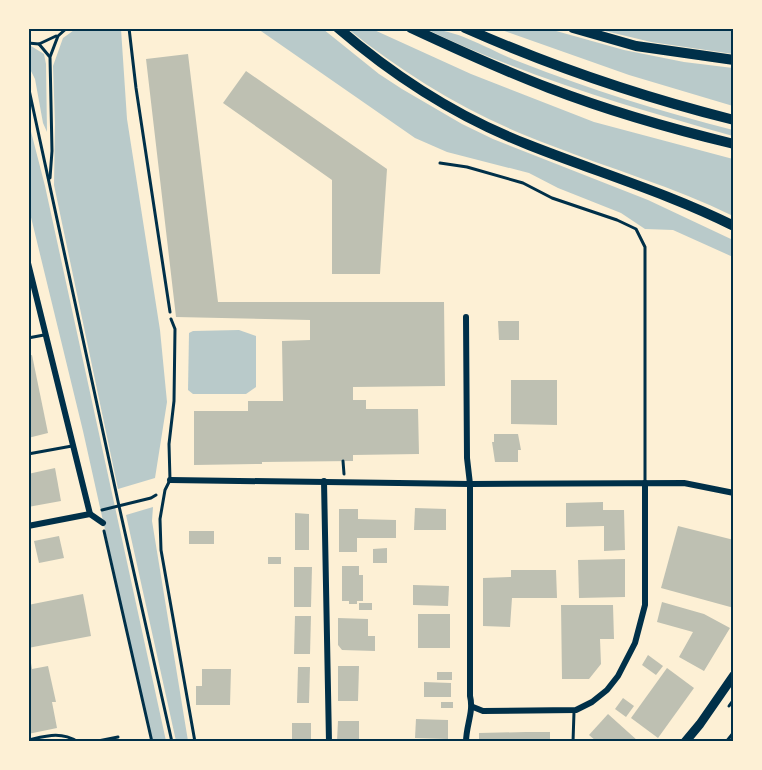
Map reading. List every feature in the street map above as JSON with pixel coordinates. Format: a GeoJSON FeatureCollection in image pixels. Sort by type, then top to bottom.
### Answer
{"type":"FeatureCollection","features":[{"type":"Feature","properties":{"kind":"highway"},"geometry":{"type":"LineString","coordinates":[[338,28],[421,90],[489,127],[528,145],[661,195],[734,226]]}},
{"type":"Feature","properties":{"kind":"highway"},"geometry":{"type":"LineString","coordinates":[[411,28],[552,90],[636,117],[734,144]]}},
{"type":"Feature","properties":{"kind":"highway"},"geometry":{"type":"LineString","coordinates":[[465,28],[579,73],[648,96],[734,120]]}},
{"type":"Feature","properties":{"kind":"highway"},"geometry":{"type":"LineString","coordinates":[[573,28],[636,46],[734,60]]}},
{"type":"Feature","properties":{"kind":"main road"},"geometry":{"type":"LineString","coordinates":[[685,741],[700,724],[734,675]]}},
{"type":"Feature","properties":{"kind":"street"},"geometry":{"type":"LineString","coordinates":[[28,263],[90,514],[103,523]]}},
{"type":"Feature","properties":{"kind":"street"},"geometry":{"type":"LineString","coordinates":[[466,317],[467,458],[470,484],[470,696],[473,707],[466,728],[466,741]]}},
{"type":"Feature","properties":{"kind":"street"},"geometry":{"type":"LineString","coordinates":[[170,480],[470,484],[684,483],[734,493]]}},
{"type":"Feature","properties":{"kind":"street"},"geometry":{"type":"LineString","coordinates":[[324,481],[328,741]]}},
{"type":"Feature","properties":{"kind":"street"},"geometry":{"type":"LineString","coordinates":[[473,707],[483,711],[574,710],[592,702],[613,683],[627,660],[640,627],[646,593],[645,483]]}},
{"type":"Feature","properties":{"kind":"street"},"geometry":{"type":"LineString","coordinates":[[28,526],[90,514]]}},
{"type":"Feature","properties":{"kind":"lane"},"geometry":{"type":"LineString","coordinates":[[440,163],[467,167],[522,183],[552,198],[617,219],[636,229],[645,247],[645,483]]}},
{"type":"Feature","properties":{"kind":"lane"},"geometry":{"type":"LineString","coordinates":[[171,319],[175,329],[174,401],[170,444],[170,480],[165,490],[160,519],[161,550],[195,741]]}},
{"type":"Feature","properties":{"kind":"lane"},"geometry":{"type":"LineString","coordinates":[[28,338],[46,334]]}},
{"type":"Feature","properties":{"kind":"lane"},"geometry":{"type":"LineString","coordinates":[[28,454],[72,446]]}},
{"type":"Feature","properties":{"kind":"lane"},"geometry":{"type":"LineString","coordinates":[[573,741],[574,710]]}},
{"type":"Feature","properties":{"kind":"lane"},"geometry":{"type":"LineString","coordinates":[[28,740],[58,734],[78,741]]}},
{"type":"Feature","properties":{"kind":"lane"},"geometry":{"type":"LineString","coordinates":[[93,741],[118,737]]}},
{"type":"Feature","properties":{"kind":"path"},"geometry":{"type":"LineString","coordinates":[[28,43],[39,44],[58,36],[67,28]]}},
{"type":"Feature","properties":{"kind":"path"},"geometry":{"type":"LineString","coordinates":[[129,28],[135,88],[171,319]]}},
{"type":"Feature","properties":{"kind":"path"},"geometry":{"type":"LineString","coordinates":[[49,183],[52,151],[50,57],[58,36]]}},
{"type":"Feature","properties":{"kind":"path"},"geometry":{"type":"LineString","coordinates":[[39,44],[50,57]]}},
{"type":"Feature","properties":{"kind":"path"},"geometry":{"type":"LineString","coordinates":[[28,85],[172,741]]}},
{"type":"Feature","properties":{"kind":"path"},"geometry":{"type":"LineString","coordinates":[[28,117],[35,115]]}},
{"type":"Feature","properties":{"kind":"path"},"geometry":{"type":"LineString","coordinates":[[99,511],[151,498]]}},
{"type":"Feature","properties":{"kind":"path"},"geometry":{"type":"LineString","coordinates":[[103,523],[152,741]]}},
{"type":"Feature","properties":{"kind":"path"},"geometry":{"type":"LineString","coordinates":[[726,741],[734,732]]}},
{"type":"Feature","properties":{"kind":"shaded area"},"geometry":{"type":"Polygon","coordinates":[[[77,28],[121,29],[127,119],[160,330],[167,402],[155,478],[118,489],[54,185],[53,66],[63,38],[77,28]]]}},
{"type":"Feature","properties":{"kind":"shaded area"},"geometry":{"type":"Polygon","coordinates":[[[258,29],[323,29],[379,74],[462,124],[493,139],[648,200],[733,240],[733,257],[673,230],[645,229],[621,213],[558,188],[529,173],[447,152],[415,138],[258,29]]]}},
{"type":"Feature","properties":{"kind":"shaded area"},"geometry":{"type":"Polygon","coordinates":[[[348,29],[372,29],[471,74],[594,122],[733,159],[733,216],[688,196],[550,145],[496,122],[419,80],[348,29]]]}},
{"type":"Feature","properties":{"kind":"shaded area"},"geometry":{"type":"Polygon","coordinates":[[[426,29],[461,36],[520,62],[599,91],[733,130],[733,136],[616,102],[539,76],[426,29]]]}},
{"type":"Feature","properties":{"kind":"shaded area"},"geometry":{"type":"Polygon","coordinates":[[[499,29],[549,29],[624,50],[684,62],[733,68],[733,106],[629,75],[499,29]]]}},
{"type":"Feature","properties":{"kind":"shaded area"},"geometry":{"type":"Polygon","coordinates":[[[597,29],[733,29],[733,54],[651,42],[597,29]]]}},
{"type":"Feature","properties":{"kind":"shaded area"},"geometry":{"type":"Polygon","coordinates":[[[28,46],[44,54],[47,132],[43,123],[35,79],[29,67],[28,46]]]}},
{"type":"Feature","properties":{"kind":"shaded area"},"geometry":{"type":"Polygon","coordinates":[[[28,120],[45,186],[166,741],[152,741],[83,431],[29,209],[28,120]]]}},
{"type":"Feature","properties":{"kind":"shaded area"},"geometry":{"type":"Polygon","coordinates":[[[239,330],[256,336],[256,387],[246,394],[193,394],[188,390],[189,333],[239,330]]]}},
{"type":"Feature","properties":{"kind":"shaded area"},"geometry":{"type":"Polygon","coordinates":[[[153,507],[152,521],[188,741],[176,741],[126,515],[153,507]]]}},
{"type":"Feature","properties":{"kind":"building"},"geometry":{"type":"Polygon","coordinates":[[[188,54],[218,302],[444,302],[445,386],[353,387],[353,400],[366,400],[366,409],[418,409],[419,454],[353,455],[353,461],[194,465],[194,411],[248,411],[248,401],[283,401],[282,341],[310,340],[310,320],[176,317],[146,59],[188,54]]]}},
{"type":"Feature","properties":{"kind":"building"},"geometry":{"type":"Polygon","coordinates":[[[246,71],[387,169],[380,274],[332,274],[332,180],[223,103],[246,71]]]}},
{"type":"Feature","properties":{"kind":"building"},"geometry":{"type":"Polygon","coordinates":[[[498,321],[519,321],[519,340],[499,340],[498,321]]]}},
{"type":"Feature","properties":{"kind":"building"},"geometry":{"type":"Polygon","coordinates":[[[32,355],[48,433],[28,438],[28,356],[32,355]]]}},
{"type":"Feature","properties":{"kind":"building"},"geometry":{"type":"Polygon","coordinates":[[[511,380],[557,380],[557,425],[511,424],[511,380]]]}},
{"type":"Feature","properties":{"kind":"building"},"geometry":{"type":"Polygon","coordinates":[[[494,434],[518,434],[521,450],[518,450],[518,462],[495,462],[492,442],[494,442],[494,434]]]}},
{"type":"Feature","properties":{"kind":"building"},"geometry":{"type":"Polygon","coordinates":[[[55,468],[61,501],[28,507],[28,474],[55,468]]]}},
{"type":"Feature","properties":{"kind":"building"},"geometry":{"type":"Polygon","coordinates":[[[603,502],[603,510],[624,510],[625,550],[604,551],[604,526],[566,527],[566,503],[603,502]]]}},
{"type":"Feature","properties":{"kind":"building"},"geometry":{"type":"Polygon","coordinates":[[[415,508],[446,509],[446,530],[414,530],[415,508]]]}},
{"type":"Feature","properties":{"kind":"building"},"geometry":{"type":"Polygon","coordinates":[[[339,509],[358,509],[358,519],[396,520],[396,538],[357,538],[357,552],[339,552],[339,509]]]}},
{"type":"Feature","properties":{"kind":"building"},"geometry":{"type":"Polygon","coordinates":[[[295,513],[309,514],[309,550],[295,550],[295,513]]]}},
{"type":"Feature","properties":{"kind":"building"},"geometry":{"type":"Polygon","coordinates":[[[678,526],[734,540],[734,608],[661,588],[678,526]]]}},
{"type":"Feature","properties":{"kind":"building"},"geometry":{"type":"Polygon","coordinates":[[[189,531],[214,531],[214,544],[189,544],[189,531]]]}},
{"type":"Feature","properties":{"kind":"building"},"geometry":{"type":"Polygon","coordinates":[[[59,536],[64,558],[39,563],[34,541],[59,536]]]}},
{"type":"Feature","properties":{"kind":"building"},"geometry":{"type":"Polygon","coordinates":[[[387,548],[387,563],[373,563],[373,549],[387,548]]]}},
{"type":"Feature","properties":{"kind":"building"},"geometry":{"type":"Polygon","coordinates":[[[268,557],[281,557],[281,564],[268,564],[268,557]]]}},
{"type":"Feature","properties":{"kind":"building"},"geometry":{"type":"Polygon","coordinates":[[[625,559],[625,597],[579,598],[578,560],[625,559]]]}},
{"type":"Feature","properties":{"kind":"building"},"geometry":{"type":"Polygon","coordinates":[[[342,566],[359,566],[359,575],[363,575],[363,601],[357,601],[357,604],[342,601],[342,566]]]}},
{"type":"Feature","properties":{"kind":"building"},"geometry":{"type":"Polygon","coordinates":[[[294,567],[312,567],[311,607],[294,607],[294,567]]]}},
{"type":"Feature","properties":{"kind":"building"},"geometry":{"type":"Polygon","coordinates":[[[511,570],[556,570],[557,598],[512,598],[510,627],[483,626],[483,578],[511,577],[511,570]]]}},
{"type":"Feature","properties":{"kind":"building"},"geometry":{"type":"Polygon","coordinates":[[[413,585],[449,586],[448,606],[413,605],[413,585]]]}},
{"type":"Feature","properties":{"kind":"building"},"geometry":{"type":"Polygon","coordinates":[[[83,594],[91,636],[28,648],[28,605],[83,594]]]}},
{"type":"Feature","properties":{"kind":"building"},"geometry":{"type":"Polygon","coordinates":[[[662,602],[704,614],[730,628],[704,671],[679,657],[693,632],[657,622],[662,602]]]}},
{"type":"Feature","properties":{"kind":"building"},"geometry":{"type":"Polygon","coordinates":[[[359,603],[372,603],[372,610],[359,610],[359,603]]]}},
{"type":"Feature","properties":{"kind":"building"},"geometry":{"type":"Polygon","coordinates":[[[561,605],[613,605],[614,639],[600,639],[601,664],[589,679],[562,679],[561,605]]]}},
{"type":"Feature","properties":{"kind":"building"},"geometry":{"type":"Polygon","coordinates":[[[418,614],[450,614],[450,648],[418,648],[418,614]]]}},
{"type":"Feature","properties":{"kind":"building"},"geometry":{"type":"Polygon","coordinates":[[[295,616],[311,616],[310,654],[294,654],[295,616]]]}},
{"type":"Feature","properties":{"kind":"building"},"geometry":{"type":"Polygon","coordinates":[[[338,618],[368,619],[368,636],[375,636],[375,651],[342,650],[338,645],[338,618]]]}},
{"type":"Feature","properties":{"kind":"building"},"geometry":{"type":"Polygon","coordinates":[[[648,655],[663,666],[656,675],[642,665],[648,655]]]}},
{"type":"Feature","properties":{"kind":"building"},"geometry":{"type":"Polygon","coordinates":[[[30,657],[32,669],[48,666],[56,702],[52,702],[57,728],[28,734],[30,657]]]}},
{"type":"Feature","properties":{"kind":"building"},"geometry":{"type":"Polygon","coordinates":[[[338,666],[359,666],[358,701],[338,701],[338,666]]]}},
{"type":"Feature","properties":{"kind":"building"},"geometry":{"type":"Polygon","coordinates":[[[298,667],[310,667],[309,703],[297,703],[298,667]]]}},
{"type":"Feature","properties":{"kind":"building"},"geometry":{"type":"Polygon","coordinates":[[[667,668],[694,688],[658,738],[631,718],[667,668]]]}},
{"type":"Feature","properties":{"kind":"building"},"geometry":{"type":"Polygon","coordinates":[[[202,669],[231,669],[230,705],[196,705],[196,686],[202,686],[202,669]]]}},
{"type":"Feature","properties":{"kind":"building"},"geometry":{"type":"Polygon","coordinates":[[[437,672],[452,672],[452,680],[437,680],[437,672]]]}},
{"type":"Feature","properties":{"kind":"building"},"geometry":{"type":"Polygon","coordinates":[[[424,682],[451,683],[451,697],[424,697],[424,682]]]}},
{"type":"Feature","properties":{"kind":"building"},"geometry":{"type":"Polygon","coordinates":[[[623,698],[634,706],[626,717],[615,709],[623,698]]]}},
{"type":"Feature","properties":{"kind":"building"},"geometry":{"type":"Polygon","coordinates":[[[441,702],[453,702],[453,708],[441,708],[441,702]]]}},
{"type":"Feature","properties":{"kind":"building"},"geometry":{"type":"Polygon","coordinates":[[[608,714],[638,741],[596,741],[589,735],[608,714]]]}},
{"type":"Feature","properties":{"kind":"building"},"geometry":{"type":"Polygon","coordinates":[[[416,719],[448,720],[448,739],[415,738],[416,719]]]}},
{"type":"Feature","properties":{"kind":"building"},"geometry":{"type":"Polygon","coordinates":[[[338,721],[359,721],[359,741],[337,741],[338,721]]]}},
{"type":"Feature","properties":{"kind":"building"},"geometry":{"type":"Polygon","coordinates":[[[292,723],[311,723],[311,741],[292,741],[292,723]]]}},
{"type":"Feature","properties":{"kind":"building"},"geometry":{"type":"Polygon","coordinates":[[[550,732],[550,741],[479,741],[479,733],[550,732]]]}}]}
